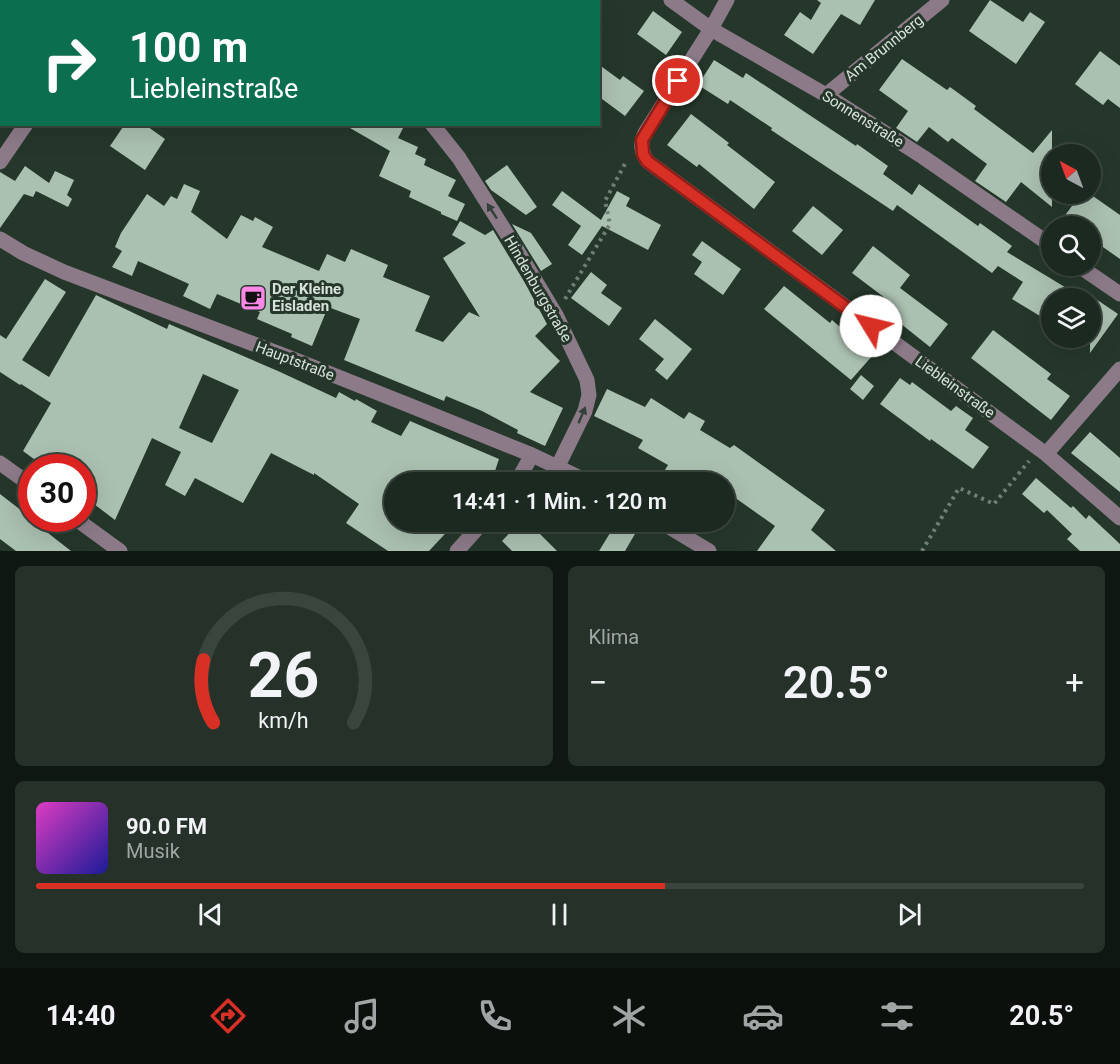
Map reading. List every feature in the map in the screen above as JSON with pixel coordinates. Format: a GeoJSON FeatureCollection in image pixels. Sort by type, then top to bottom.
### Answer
{"type":"FeatureCollection","features":[{"type":"Feature","properties":{"kind":"street","name":"Sonnenstraße"},"geometry":{"type":"LineString","coordinates":[[671,0],[711,29],[826,95],[923,157],[1041,238]]}},
{"type":"Feature","properties":{"kind":"street","name":"Liebleinstraße"},"geometry":{"type":"LineString","coordinates":[[727,0],[642,140],[643,154],[647,161],[1042,452],[1120,518]]}},
{"type":"Feature","properties":{"kind":"street","name":"Am Brunnberg"},"geometry":{"type":"LineString","coordinates":[[826,95],[942,0]]}},
{"type":"Feature","properties":{"kind":"street"},"geometry":{"type":"LineString","coordinates":[[0,162],[25,126]]}},
{"type":"Feature","properties":{"kind":"street","name":"Hindenburgstraße"},"geometry":{"type":"LineString","coordinates":[[434,126],[465,168],[517,250],[555,315],[587,380],[589,395],[585,411],[558,466]]}},
{"type":"Feature","properties":{"kind":"street","name":"Hauptstraße"},"geometry":{"type":"LineString","coordinates":[[0,239],[23,253],[64,272],[288,357],[570,472]]}},
{"type":"Feature","properties":{"kind":"street"},"geometry":{"type":"LineString","coordinates":[[1094,276],[1120,294]]}},
{"type":"Feature","properties":{"kind":"street"},"geometry":{"type":"LineString","coordinates":[[1042,452],[1120,369]]}},
{"type":"Feature","properties":{"kind":"street"},"geometry":{"type":"LineString","coordinates":[[522,472],[532,455]]}},
{"type":"Feature","properties":{"kind":"street"},"geometry":{"type":"LineString","coordinates":[[0,463],[18,476]]}},
{"type":"Feature","properties":{"kind":"street"},"geometry":{"type":"LineString","coordinates":[[94,532],[120,551]]}},
{"type":"Feature","properties":{"kind":"street"},"geometry":{"type":"LineString","coordinates":[[457,551],[474,532]]}},
{"type":"Feature","properties":{"kind":"street"},"geometry":{"type":"LineString","coordinates":[[678,532],[709,551]]}},
{"type":"Feature","properties":{"kind":"path"},"geometry":{"type":"LineString","coordinates":[[555,315],[610,224],[605,201],[628,159]]}},
{"type":"Feature","properties":{"kind":"path"},"geometry":{"type":"LineString","coordinates":[[922,551],[959,488],[994,504],[1042,452]]}},
{"type":"Feature","properties":{"kind":"building"},"geometry":{"type":"Polygon","coordinates":[[[817,0],[875,0],[860,25],[841,14],[813,54],[784,35],[800,12],[811,20],[821,3],[817,0]]]}},
{"type":"Feature","properties":{"kind":"building"},"geometry":{"type":"Polygon","coordinates":[[[990,0],[1023,22],[1030,12],[1045,22],[1016,64],[969,31],[990,0]]]}},
{"type":"Feature","properties":{"kind":"building"},"geometry":{"type":"Polygon","coordinates":[[[653,11],[682,32],[666,55],[637,34],[653,11]]]}},
{"type":"Feature","properties":{"kind":"building"},"geometry":{"type":"Polygon","coordinates":[[[1100,51],[1120,66],[1120,108],[1108,99],[1103,105],[1075,84],[1100,51]]]}},
{"type":"Feature","properties":{"kind":"building"},"geometry":{"type":"Polygon","coordinates":[[[902,59],[947,90],[950,87],[976,106],[974,109],[1033,153],[1052,130],[1052,144],[1041,144],[1041,198],[1021,182],[1006,202],[975,181],[987,164],[952,138],[948,142],[929,127],[917,142],[896,128],[908,111],[879,90],[902,59]]]}},
{"type":"Feature","properties":{"kind":"building"},"geometry":{"type":"Polygon","coordinates":[[[714,60],[743,78],[746,73],[888,166],[883,174],[912,195],[919,184],[978,226],[980,223],[1012,246],[1007,252],[1041,273],[1041,276],[1047,276],[1066,288],[1041,288],[1041,317],[1012,299],[1023,282],[998,266],[992,273],[897,205],[893,211],[730,100],[728,104],[698,85],[714,60]]]}},
{"type":"Feature","properties":{"kind":"building"},"geometry":{"type":"Polygon","coordinates":[[[600,65],[620,80],[623,76],[644,91],[625,116],[600,97],[600,65]]]}},
{"type":"Feature","properties":{"kind":"building"},"geometry":{"type":"Polygon","coordinates":[[[691,114],[775,182],[754,209],[699,164],[697,167],[667,145],[691,114]]]}},
{"type":"Feature","properties":{"kind":"building"},"geometry":{"type":"Polygon","coordinates":[[[124,126],[147,126],[165,139],[145,170],[110,146],[124,126]]]}},
{"type":"Feature","properties":{"kind":"building"},"geometry":{"type":"Polygon","coordinates":[[[346,126],[404,126],[398,138],[418,147],[415,154],[426,159],[424,165],[456,180],[448,196],[465,204],[457,221],[409,197],[411,191],[379,176],[390,151],[346,126]]]}},
{"type":"Feature","properties":{"kind":"building"},"geometry":{"type":"Polygon","coordinates":[[[507,165],[537,207],[526,215],[491,190],[485,181],[507,165]]]}},
{"type":"Feature","properties":{"kind":"building"},"geometry":{"type":"Polygon","coordinates":[[[25,166],[49,183],[55,171],[74,180],[67,195],[72,199],[68,207],[36,191],[33,197],[24,194],[0,228],[0,172],[15,181],[25,166]]]}},
{"type":"Feature","properties":{"kind":"building"},"geometry":{"type":"Polygon","coordinates":[[[184,184],[200,191],[191,212],[227,239],[241,215],[253,221],[255,217],[273,227],[262,247],[319,271],[327,254],[345,262],[351,249],[388,265],[383,277],[430,296],[415,331],[443,342],[469,312],[480,317],[443,258],[466,243],[452,235],[460,221],[485,235],[493,230],[547,324],[535,336],[560,361],[530,392],[563,408],[545,446],[517,433],[518,430],[482,411],[446,396],[444,401],[344,360],[360,319],[328,307],[312,346],[291,337],[292,334],[257,319],[260,312],[217,294],[210,309],[183,296],[189,284],[138,261],[132,276],[112,267],[122,251],[115,247],[121,233],[147,194],[164,206],[171,196],[177,199],[184,184]]]}},
{"type":"Feature","properties":{"kind":"building"},"geometry":{"type":"Polygon","coordinates":[[[562,191],[601,220],[617,191],[630,198],[626,206],[661,225],[648,250],[602,226],[582,255],[568,245],[581,226],[552,205],[562,191]]]}},
{"type":"Feature","properties":{"kind":"building"},"geometry":{"type":"Polygon","coordinates":[[[1101,202],[1120,215],[1120,259],[1101,246],[1101,216],[1066,216],[1074,204],[1101,204],[1101,202]]]}},
{"type":"Feature","properties":{"kind":"building"},"geometry":{"type":"Polygon","coordinates":[[[813,206],[843,230],[822,255],[792,231],[813,206]]]}},
{"type":"Feature","properties":{"kind":"building"},"geometry":{"type":"Polygon","coordinates":[[[512,224],[531,233],[552,264],[541,271],[512,224]]]}},
{"type":"Feature","properties":{"kind":"building"},"geometry":{"type":"Polygon","coordinates":[[[702,241],[741,269],[723,295],[694,274],[702,262],[692,255],[702,241]]]}},
{"type":"Feature","properties":{"kind":"building"},"geometry":{"type":"Polygon","coordinates":[[[873,246],[910,275],[900,288],[948,324],[930,347],[886,312],[893,304],[852,273],[873,246]]]}},
{"type":"Feature","properties":{"kind":"building"},"geometry":{"type":"Polygon","coordinates":[[[591,272],[607,285],[601,293],[622,308],[609,326],[571,298],[591,272]]]}},
{"type":"Feature","properties":{"kind":"building"},"geometry":{"type":"Polygon","coordinates":[[[45,279],[66,292],[22,360],[49,377],[96,295],[167,329],[169,324],[336,398],[339,392],[355,401],[356,399],[377,411],[371,422],[401,436],[410,421],[499,459],[495,472],[384,472],[384,532],[447,532],[429,551],[388,551],[346,523],[359,504],[314,473],[314,475],[271,453],[243,503],[195,478],[185,496],[165,485],[181,452],[152,438],[115,520],[96,506],[96,454],[27,454],[23,451],[51,403],[0,372],[0,335],[6,339],[45,279]],[[203,374],[179,428],[212,443],[239,390],[203,374]]]}},
{"type":"Feature","properties":{"kind":"building"},"geometry":{"type":"Polygon","coordinates":[[[784,286],[830,323],[832,320],[873,355],[851,380],[764,309],[784,286]]]}},
{"type":"Feature","properties":{"kind":"building"},"geometry":{"type":"Polygon","coordinates":[[[1101,302],[1118,314],[1101,338],[1101,302]]]}},
{"type":"Feature","properties":{"kind":"building"},"geometry":{"type":"Polygon","coordinates":[[[655,319],[692,349],[667,380],[655,370],[664,359],[639,339],[655,319]]]}},
{"type":"Feature","properties":{"kind":"building"},"geometry":{"type":"Polygon","coordinates":[[[993,330],[1051,374],[1047,379],[1070,396],[1051,420],[971,358],[993,330]]]}},
{"type":"Feature","properties":{"kind":"building"},"geometry":{"type":"Polygon","coordinates":[[[861,375],[874,386],[863,400],[850,389],[861,375]]]}},
{"type":"Feature","properties":{"kind":"building"},"geometry":{"type":"Polygon","coordinates":[[[900,378],[910,385],[912,382],[951,411],[956,406],[973,418],[965,430],[989,447],[973,469],[880,404],[900,378]]]}},
{"type":"Feature","properties":{"kind":"building"},"geometry":{"type":"Polygon","coordinates":[[[607,389],[645,407],[651,398],[684,419],[689,412],[705,421],[700,430],[730,448],[734,445],[825,510],[811,530],[836,551],[757,551],[775,526],[735,498],[735,472],[664,472],[668,465],[638,448],[643,440],[594,416],[607,389]]]}},
{"type":"Feature","properties":{"kind":"building"},"geometry":{"type":"Polygon","coordinates":[[[1090,432],[1120,458],[1120,492],[1071,453],[1090,432]]]}},
{"type":"Feature","properties":{"kind":"building"},"geometry":{"type":"Polygon","coordinates":[[[1036,478],[1071,508],[1073,506],[1086,519],[1089,515],[1120,544],[1120,551],[1080,551],[1067,539],[1072,534],[1047,510],[1044,513],[1022,494],[1036,478]]]}},
{"type":"Feature","properties":{"kind":"building"},"geometry":{"type":"Polygon","coordinates":[[[0,494],[18,508],[18,532],[47,532],[71,551],[16,551],[0,539],[0,494]]]}},
{"type":"Feature","properties":{"kind":"building"},"geometry":{"type":"Polygon","coordinates":[[[511,532],[538,532],[557,551],[512,551],[502,541],[511,532]]]}},
{"type":"Feature","properties":{"kind":"building"},"geometry":{"type":"Polygon","coordinates":[[[608,532],[636,532],[625,551],[599,551],[610,533],[608,532]]]}},
{"type":"Feature","properties":{"kind":"place","name":"Der Kleine Eisladen"},"geometry":{"type":"Point","coordinates":[253,298]}},
{"type":"Feature","properties":{"kind":"route"},"geometry":{"type":"LineString","coordinates":[[678,81],[642,140],[643,154],[647,161],[871,326]]}}]}
